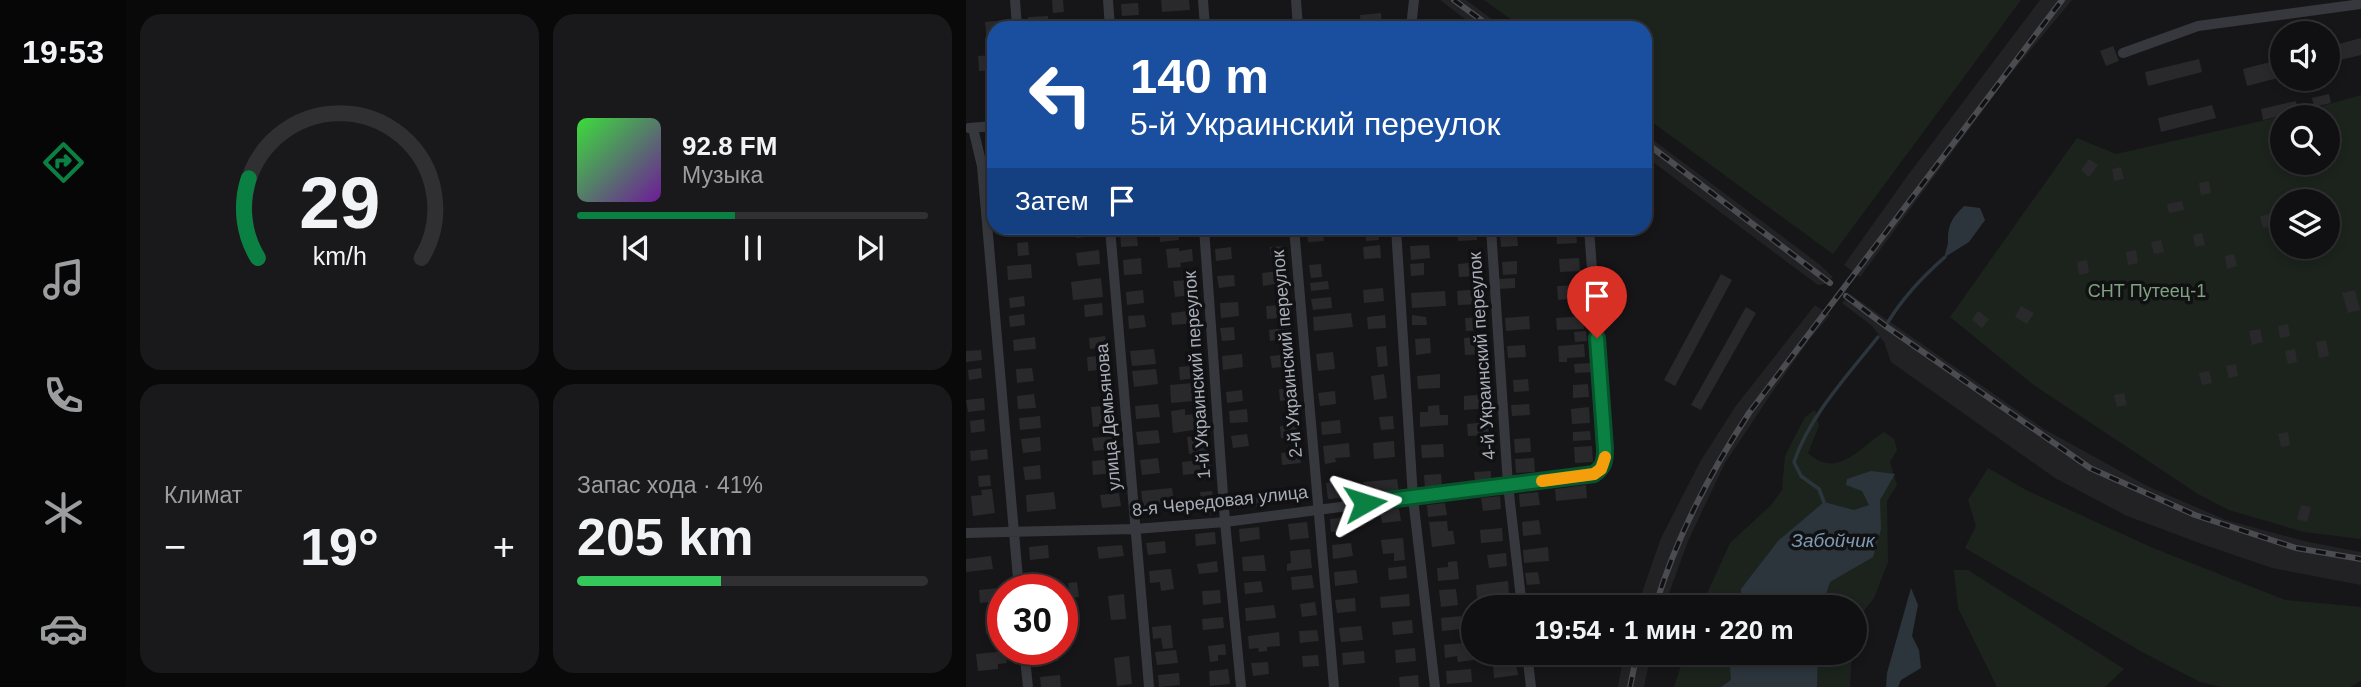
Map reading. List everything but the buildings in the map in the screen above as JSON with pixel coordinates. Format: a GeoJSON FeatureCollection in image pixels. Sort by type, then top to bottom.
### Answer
{"type":"FeatureCollection","features":[{"type":"Feature","properties":{"kind":"street"},"geometry":{"type":"LineString","coordinates":[[1015,0],[1016,21]]}},
{"type":"Feature","properties":{"kind":"street"},"geometry":{"type":"LineString","coordinates":[[1108,0],[1110,21]]}},
{"type":"Feature","properties":{"kind":"street"},"geometry":{"type":"LineString","coordinates":[[1203,0],[1204,21]]}},
{"type":"Feature","properties":{"kind":"street"},"geometry":{"type":"LineString","coordinates":[[1296,0],[1298,21]]}},
{"type":"Feature","properties":{"kind":"street"},"geometry":{"type":"LineString","coordinates":[[1412,21],[1414,0]]}},
{"type":"Feature","properties":{"kind":"street"},"geometry":{"type":"LineString","coordinates":[[2123,53],[2198,26],[2323,4],[2361,4]]}},
{"type":"Feature","properties":{"kind":"street"},"geometry":{"type":"LineString","coordinates":[[987,127],[969,128],[982,166],[987,223]]}},
{"type":"Feature","properties":{"kind":"street"},"geometry":{"type":"LineString","coordinates":[[988,235],[1018,574]]}},
{"type":"Feature","properties":{"kind":"street","name":"улица Демьянова"},"geometry":{"type":"LineString","coordinates":[[1111,235],[1149,687]]}},
{"type":"Feature","properties":{"kind":"street","name":"1-й Украинский переулок"},"geometry":{"type":"LineString","coordinates":[[1204,235],[1225,522],[1241,687]]}},
{"type":"Feature","properties":{"kind":"street","name":"2-й Украинский переулок"},"geometry":{"type":"LineString","coordinates":[[1295,235],[1334,687]]}},
{"type":"Feature","properties":{"kind":"street"},"geometry":{"type":"LineString","coordinates":[[1396,235],[1413,498],[1435,687]]}},
{"type":"Feature","properties":{"kind":"street","name":"4-й Украинский переулок"},"geometry":{"type":"LineString","coordinates":[[1491,235],[1508,485],[1521,595]]}},
{"type":"Feature","properties":{"kind":"street","name":"8-я Чередовая улица"},"geometry":{"type":"LineString","coordinates":[[966,533],[1135,529],[1225,522],[1594,474],[1601,469],[1605,461],[1605,449],[1590,235]]}},
{"type":"Feature","properties":{"kind":"street"},"geometry":{"type":"LineString","coordinates":[[1026,665],[1028,687]]}},
{"type":"Feature","properties":{"kind":"street"},"geometry":{"type":"LineString","coordinates":[[1528,665],[1531,687]]}},
{"type":"Feature","properties":{"kind":"shaded area"},"geometry":{"type":"Polygon","coordinates":[[[1440,0],[1466,0],[1494,21],[1468,21],[1440,0]]]}},
{"type":"Feature","properties":{"kind":"shaded area"},"geometry":{"type":"Polygon","coordinates":[[[2040,0],[2072,0],[2004,82],[1860,277],[1844,265],[2040,0]]]}},
{"type":"Feature","properties":{"kind":"shaded area"},"geometry":{"type":"Polygon","coordinates":[[[1652,139],[1833,277],[1826,284],[1818,285],[1652,161],[1652,139]]]}},
{"type":"Feature","properties":{"kind":"shaded area"},"geometry":{"type":"Polygon","coordinates":[[[1850,294],[2044,429],[2147,486],[2226,520],[2308,542],[2361,552],[2361,585],[2272,568],[2202,544],[2127,516],[2055,478],[1891,362],[1884,342],[1872,326],[1842,303],[1850,294]]]}},
{"type":"Feature","properties":{"kind":"shaded area"},"geometry":{"type":"Polygon","coordinates":[[[1815,305],[1830,315],[1809,340],[1725,463],[1688,541],[1668,595],[1641,595],[1661,538],[1700,462],[1735,407],[1815,305]]]}},
{"type":"Feature","properties":{"kind":"shaded area"},"geometry":{"type":"Polygon","coordinates":[[[1622,665],[1649,665],[1644,687],[1618,687],[1622,665]]]}},
{"type":"Feature","properties":{"kind":"green space"},"geometry":{"type":"Polygon","coordinates":[[[1484,0],[2021,0],[1833,254],[1652,122],[1652,21],[1513,21],[1484,0]]]}},
{"type":"Feature","properties":{"kind":"green space","name":"СНТ Путеец-1"},"geometry":{"type":"Polygon","coordinates":[[[2361,95],[2361,539],[2304,532],[2229,510],[2198,494],[2035,386],[1950,317],[2077,138],[2116,154],[2270,119],[2270,175],[2340,175],[2340,105],[2326,105],[2361,95]]]}},
{"type":"Feature","properties":{"kind":"green space"},"geometry":{"type":"Polygon","coordinates":[[[1815,410],[1819,426],[1808,453],[1819,461],[1829,463],[1847,459],[1884,432],[1894,439],[1897,450],[1890,462],[1897,485],[1887,501],[1888,562],[1874,598],[1867,607],[1867,595],[1706,595],[1730,543],[1771,505],[1782,490],[1785,456],[1805,417],[1815,410]]]}},
{"type":"Feature","properties":{"kind":"green space"},"geometry":{"type":"Polygon","coordinates":[[[1988,468],[2026,490],[2153,548],[2285,600],[2361,607],[2361,681],[2350,687],[2221,687],[2200,682],[2142,652],[1965,548],[1976,526],[1968,500],[1988,468]]]}},
{"type":"Feature","properties":{"kind":"green space"},"geometry":{"type":"Polygon","coordinates":[[[1954,570],[1968,570],[2124,669],[2105,687],[1997,687],[1958,608],[1954,570]]]}},
{"type":"Feature","properties":{"kind":"green space"},"geometry":{"type":"Polygon","coordinates":[[[1681,665],[1851,665],[1850,687],[1674,687],[1681,665]]]}},
{"type":"Feature","properties":{"kind":"water"},"geometry":{"type":"Polygon","coordinates":[[[1964,206],[1980,208],[1985,220],[1969,242],[1945,257],[1950,226],[1964,206]]]}},
{"type":"Feature","properties":{"kind":"water","name":"Забойчик"},"geometry":{"type":"Polygon","coordinates":[[[1871,471],[1895,474],[1880,500],[1881,529],[1873,557],[1830,582],[1826,595],[1741,595],[1741,589],[1778,541],[1824,502],[1854,510],[1869,505],[1862,491],[1846,485],[1847,479],[1871,471]]]}},
{"type":"Feature","properties":{"kind":"water"},"geometry":{"type":"Polygon","coordinates":[[[1911,588],[1918,605],[1912,636],[1919,650],[1921,668],[1901,680],[1898,687],[1886,687],[1887,673],[1911,588]]]}},
{"type":"Feature","properties":{"kind":"water"},"geometry":{"type":"Polygon","coordinates":[[[1730,665],[1818,665],[1817,687],[1721,687],[1731,680],[1730,665]]]}},
{"type":"Feature","properties":{"kind":"waterway"},"geometry":{"type":"LineString","coordinates":[[1888,322],[1914,287],[1945,257]]}},
{"type":"Feature","properties":{"kind":"waterway"},"geometry":{"type":"LineString","coordinates":[[1824,502],[1819,489],[1801,476],[1794,462],[1820,412],[1878,337]]}},
{"type":"Feature","properties":{"kind":"railway"},"geometry":{"type":"LineString","coordinates":[[1454,0],[1482,21]]}},
{"type":"Feature","properties":{"kind":"railway"},"geometry":{"type":"LineString","coordinates":[[1659,595],[1695,507],[1720,459],[1749,413],[2062,0]]}},
{"type":"Feature","properties":{"kind":"railway"},"geometry":{"type":"LineString","coordinates":[[1652,147],[1830,283]]}},
{"type":"Feature","properties":{"kind":"railway"},"geometry":{"type":"LineString","coordinates":[[1846,296],[2090,468],[2195,515],[2296,548],[2361,559]]}},
{"type":"Feature","properties":{"kind":"railway"},"geometry":{"type":"LineString","coordinates":[[1630,687],[1635,665]]}},
{"type":"Feature","properties":{"kind":"slow traffic"},"geometry":{"type":"LineString","coordinates":[[1542,481],[1594,474],[1601,469],[1605,457]]}},
{"type":"Feature","properties":{"kind":"route"},"geometry":{"type":"LineString","coordinates":[[1365,503],[1594,474],[1601,469],[1605,461],[1597,338]]}}]}
